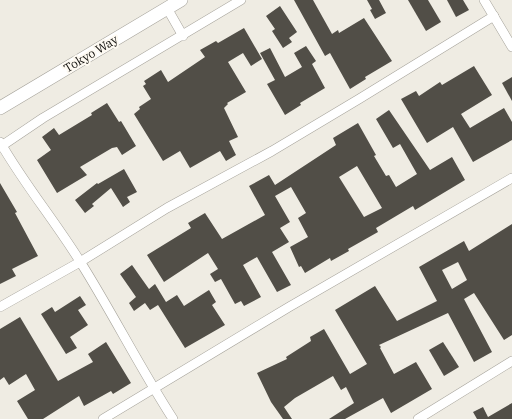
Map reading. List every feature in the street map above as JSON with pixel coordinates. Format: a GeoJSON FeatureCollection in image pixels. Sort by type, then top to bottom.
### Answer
{"type":"FeatureCollection","features":[{"type":"Feature","properties":{"kind":"main road","name":"Tokyo Way"},"geometry":{"type":"LineString","coordinates":[[0,108],[181,0]]}},
{"type":"Feature","properties":{"kind":"street"},"geometry":{"type":"LineString","coordinates":[[173,419],[80,262],[36,199],[1,145],[43,118],[183,36],[241,0]]}},
{"type":"Feature","properties":{"kind":"street"},"geometry":{"type":"LineString","coordinates":[[484,0],[512,47]]}},
{"type":"Feature","properties":{"kind":"street"},"geometry":{"type":"LineString","coordinates":[[167,8],[183,36]]}},
{"type":"Feature","properties":{"kind":"street"},"geometry":{"type":"LineString","coordinates":[[0,307],[80,262],[167,208],[272,151],[494,16]]}},
{"type":"Feature","properties":{"kind":"street"},"geometry":{"type":"LineString","coordinates":[[103,419],[289,307],[512,178]]}},
{"type":"Feature","properties":{"kind":"street"},"geometry":{"type":"LineString","coordinates":[[418,419],[512,361]]}},
{"type":"Feature","properties":{"kind":"building"},"geometry":{"type":"Polygon","coordinates":[[[294,0],[313,0],[332,34],[338,30],[339,33],[364,18],[392,61],[365,77],[366,79],[350,89],[330,53],[325,56],[294,0]]]}},
{"type":"Feature","properties":{"kind":"building"},"geometry":{"type":"Polygon","coordinates":[[[367,0],[379,0],[386,13],[375,19],[367,0]]]}},
{"type":"Feature","properties":{"kind":"building"},"geometry":{"type":"Polygon","coordinates":[[[408,0],[428,0],[441,22],[426,31],[408,0]]]}},
{"type":"Feature","properties":{"kind":"building"},"geometry":{"type":"Polygon","coordinates":[[[447,0],[463,0],[469,10],[456,17],[447,0]]]}},
{"type":"Feature","properties":{"kind":"building"},"geometry":{"type":"Polygon","coordinates":[[[280,6],[297,32],[289,38],[292,42],[283,48],[272,31],[275,29],[266,16],[280,6]]]}},
{"type":"Feature","properties":{"kind":"building"},"geometry":{"type":"Polygon","coordinates":[[[244,28],[262,59],[251,66],[243,53],[228,62],[246,92],[227,103],[228,104],[224,108],[238,137],[229,141],[236,155],[226,161],[220,151],[190,168],[180,151],[163,161],[134,114],[140,109],[139,107],[151,99],[143,86],[146,84],[144,81],[161,70],[168,82],[205,57],[200,50],[216,41],[218,43],[244,28]]]}},
{"type":"Feature","properties":{"kind":"building"},"geometry":{"type":"Polygon","coordinates":[[[306,46],[316,61],[312,64],[325,88],[300,103],[301,105],[285,115],[267,84],[275,80],[260,53],[270,48],[285,77],[302,67],[294,53],[306,46]]]}},
{"type":"Feature","properties":{"kind":"building"},"geometry":{"type":"Polygon","coordinates":[[[474,66],[492,95],[461,114],[470,128],[504,108],[512,122],[512,140],[473,162],[453,127],[427,143],[401,99],[416,91],[419,96],[440,82],[442,85],[474,66]]]}},
{"type":"Feature","properties":{"kind":"building"},"geometry":{"type":"Polygon","coordinates":[[[512,77],[512,101],[502,83],[512,77]]]}},
{"type":"Feature","properties":{"kind":"building"},"geometry":{"type":"Polygon","coordinates":[[[107,103],[119,122],[121,121],[136,146],[122,155],[117,147],[112,148],[80,167],[87,175],[57,193],[37,160],[51,150],[42,137],[54,128],[59,135],[92,115],[91,113],[107,103]]]}},
{"type":"Feature","properties":{"kind":"building"},"geometry":{"type":"Polygon","coordinates":[[[389,110],[430,170],[452,157],[465,180],[415,210],[413,206],[376,228],[378,232],[348,249],[349,251],[331,261],[330,258],[305,273],[301,266],[299,267],[290,247],[308,237],[298,218],[306,213],[291,187],[275,196],[290,222],[280,228],[289,242],[272,252],[291,285],[277,292],[257,257],[243,265],[261,297],[244,306],[241,301],[235,304],[221,279],[215,282],[210,274],[218,269],[208,253],[164,282],[147,255],[191,228],[188,223],[205,213],[222,239],[265,215],[249,186],[269,175],[275,185],[336,145],[333,138],[358,123],[376,155],[374,156],[386,176],[389,175],[396,187],[417,174],[400,144],[393,148],[376,119],[389,110]],[[357,166],[339,177],[364,217],[382,208],[357,166]]]}},
{"type":"Feature","properties":{"kind":"building"},"geometry":{"type":"Polygon","coordinates":[[[124,169],[137,192],[127,197],[130,202],[123,207],[111,188],[92,204],[94,206],[85,213],[75,200],[97,183],[98,184],[124,169]]]}},
{"type":"Feature","properties":{"kind":"building"},"geometry":{"type":"Polygon","coordinates":[[[0,183],[17,212],[15,213],[38,256],[12,269],[16,276],[0,284],[0,183]]]}},
{"type":"Feature","properties":{"kind":"building"},"geometry":{"type":"Polygon","coordinates":[[[512,224],[512,335],[504,340],[474,293],[464,299],[492,352],[474,362],[448,313],[379,345],[394,374],[416,362],[432,389],[391,413],[383,398],[345,419],[329,419],[354,403],[346,387],[341,390],[333,376],[295,398],[284,407],[292,419],[283,419],[271,402],[257,373],[287,359],[286,357],[311,341],[310,337],[324,329],[350,374],[367,364],[335,310],[375,286],[397,321],[437,301],[419,267],[464,241],[469,251],[512,224]],[[458,262],[442,270],[452,289],[467,280],[458,262]]]}},
{"type":"Feature","properties":{"kind":"building"},"geometry":{"type":"Polygon","coordinates":[[[132,265],[149,289],[155,284],[166,302],[177,295],[184,306],[209,290],[216,302],[212,305],[225,325],[185,348],[158,305],[150,310],[145,303],[134,311],[129,303],[136,297],[120,274],[132,265]]]}},
{"type":"Feature","properties":{"kind":"building"},"geometry":{"type":"Polygon","coordinates":[[[80,296],[86,305],[78,310],[88,325],[70,337],[77,348],[66,354],[41,314],[52,307],[55,312],[80,296]]]}},
{"type":"Feature","properties":{"kind":"building"},"geometry":{"type":"Polygon","coordinates":[[[20,317],[58,381],[93,362],[88,354],[106,342],[131,383],[113,394],[111,391],[84,406],[79,396],[43,419],[28,419],[17,401],[35,390],[26,374],[9,385],[4,377],[0,380],[0,329],[20,317]]]}},
{"type":"Feature","properties":{"kind":"building"},"geometry":{"type":"Polygon","coordinates":[[[443,342],[459,367],[444,376],[429,350],[443,342]]]}},
{"type":"Feature","properties":{"kind":"building"},"geometry":{"type":"Polygon","coordinates":[[[512,403],[512,419],[477,419],[473,412],[483,407],[488,417],[512,403]]]}}]}
